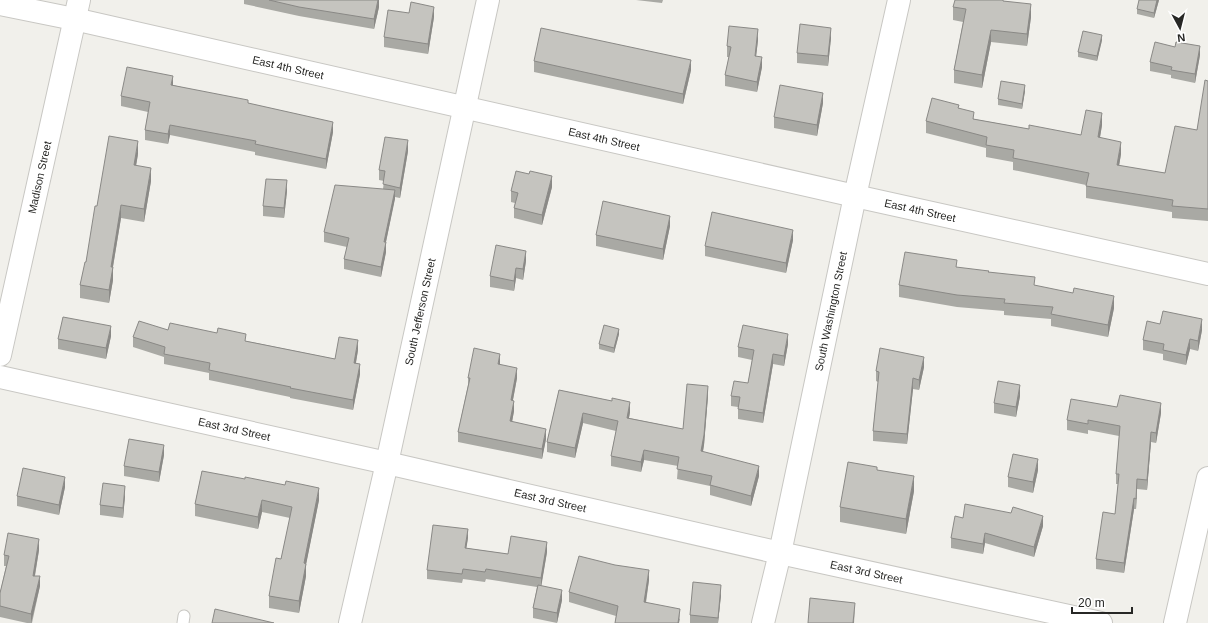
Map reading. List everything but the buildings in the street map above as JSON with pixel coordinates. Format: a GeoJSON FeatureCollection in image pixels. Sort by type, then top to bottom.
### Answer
{"type":"FeatureCollection","features":[{"type":"Feature","properties":{"kind":"street","name":"South Jefferson Street"},"geometry":{"type":"LineString","coordinates":[[350,623],[387,463],[488,0]]}},
{"type":"Feature","properties":{"kind":"street","name":"South Washington Street"},"geometry":{"type":"LineString","coordinates":[[763,623],[780,554],[855,196],[899,0]]}},
{"type":"Feature","properties":{"kind":"street","name":"East 4th Street"},"geometry":{"type":"LineString","coordinates":[[0,4],[76,10],[464,108],[1208,274]]}},
{"type":"Feature","properties":{"kind":"street","name":"Madison Street"},"geometry":{"type":"LineString","coordinates":[[0,355],[76,10]]}},
{"type":"Feature","properties":{"kind":"street","name":"East 3rd Street"},"geometry":{"type":"LineString","coordinates":[[0,377],[387,463],[780,554],[1101,623]]}},
{"type":"Feature","properties":{"kind":"street"},"geometry":{"type":"LineString","coordinates":[[1175,623],[1208,478]]}}]}
